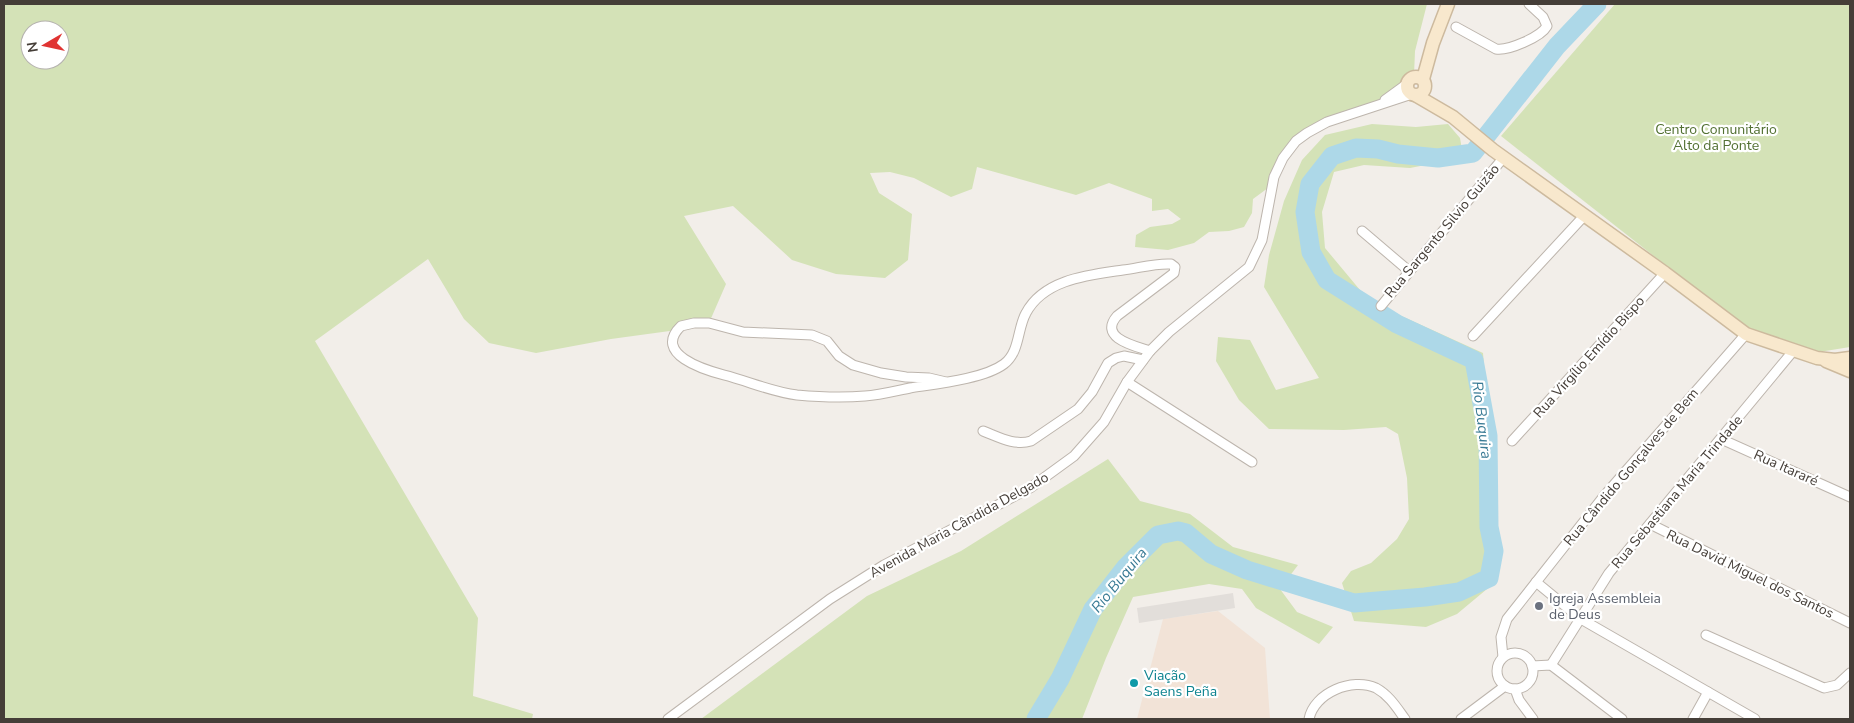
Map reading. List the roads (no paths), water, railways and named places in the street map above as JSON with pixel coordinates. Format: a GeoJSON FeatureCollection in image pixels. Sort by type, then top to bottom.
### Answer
{"type":"FeatureCollection","features":[{"type":"Feature","properties":{"kind":"main road"},"geometry":{"type":"LineString","coordinates":[[1448,4],[1416,86],[1438,108],[1746,334],[1850,371]]}},
{"type":"Feature","properties":{"kind":"main road"},"geometry":{"type":"LineString","coordinates":[[1817,358],[1835,360],[1850,358]]}},
{"type":"Feature","properties":{"kind":"street"},"geometry":{"type":"LineString","coordinates":[[1456,27],[1496,49],[1503,50],[1525,42],[1545,30],[1547,26],[1546,21],[1529,4]]}},
{"type":"Feature","properties":{"kind":"street","name":"Avenida Maria Cândida Delgado"},"geometry":{"type":"LineString","coordinates":[[668,719],[830,599],[884,565],[1030,488],[1074,456],[1104,422],[1126,382],[1150,351],[1169,332],[1249,267],[1262,240],[1276,172],[1283,158],[1296,141],[1318,126],[1377,107],[1416,86]]}},
{"type":"Feature","properties":{"kind":"street","name":"Rua Sargento Silvio Guizão"},"geometry":{"type":"LineString","coordinates":[[1381,306],[1499,154]]}},
{"type":"Feature","properties":{"kind":"street"},"geometry":{"type":"LineString","coordinates":[[1473,336],[1584,216]]}},
{"type":"Feature","properties":{"kind":"street"},"geometry":{"type":"LineString","coordinates":[[1362,231],[1409,271]]}},
{"type":"Feature","properties":{"kind":"street"},"geometry":{"type":"LineString","coordinates":[[946,382],[929,378],[894,376],[853,365],[839,356],[827,341],[812,335],[744,332],[701,322],[681,326],[674,335],[673,341],[675,350],[680,357],[696,367],[796,395],[866,396],[946,382],[989,372],[1008,361],[1014,350],[1026,312],[1039,297],[1052,288],[1079,277],[1171,264],[1175,267],[1174,273],[1117,316],[1111,330],[1112,334],[1132,345],[1150,351]]}},
{"type":"Feature","properties":{"kind":"street","name":"Rua Virgílio Emídio Bispo"},"geometry":{"type":"LineString","coordinates":[[1512,442],[1665,273]]}},
{"type":"Feature","properties":{"kind":"street","name":"Rua Cândido Gonçalves de Bem"},"geometry":{"type":"LineString","coordinates":[[1503,657],[1501,637],[1507,619],[1604,496],[1746,334]]}},
{"type":"Feature","properties":{"kind":"street","name":"Rua Sebastiana Maria Trindade"},"geometry":{"type":"LineString","coordinates":[[1550,665],[1609,573],[1794,350]]}},
{"type":"Feature","properties":{"kind":"street"},"geometry":{"type":"LineString","coordinates":[[984,431],[1012,442],[1022,444],[1031,441],[1078,409],[1092,392],[1108,363],[1124,356],[1143,360]]}},
{"type":"Feature","properties":{"kind":"street"},"geometry":{"type":"LineString","coordinates":[[1126,382],[1252,462]]}},
{"type":"Feature","properties":{"kind":"street","name":"Rua Itararé"},"geometry":{"type":"LineString","coordinates":[[1721,439],[1850,497]]}},
{"type":"Feature","properties":{"kind":"street","name":"Rua David Miguel dos Santos"},"geometry":{"type":"LineString","coordinates":[[1650,524],[1850,624]]}},
{"type":"Feature","properties":{"kind":"street"},"geometry":{"type":"LineString","coordinates":[[1536,582],[1580,619],[1755,719]]}},
{"type":"Feature","properties":{"kind":"street"},"geometry":{"type":"LineString","coordinates":[[1706,636],[1824,688],[1837,685],[1850,673]]}},
{"type":"Feature","properties":{"kind":"street"},"geometry":{"type":"LineString","coordinates":[[1514,653],[1520,653],[1525,656],[1532,666],[1530,682],[1520,688],[1515,689],[1505,686],[1498,678],[1499,662],[1503,657],[1514,653]]}},
{"type":"Feature","properties":{"kind":"street"},"geometry":{"type":"LineString","coordinates":[[1532,666],[1550,665],[1622,719]]}},
{"type":"Feature","properties":{"kind":"street"},"geometry":{"type":"LineString","coordinates":[[1309,719],[1315,706],[1322,698],[1348,685],[1366,685],[1376,688],[1384,694],[1405,719]]}},
{"type":"Feature","properties":{"kind":"street"},"geometry":{"type":"LineString","coordinates":[[1461,719],[1505,686]]}},
{"type":"Feature","properties":{"kind":"street"},"geometry":{"type":"LineString","coordinates":[[1515,689],[1519,700],[1533,719]]}},
{"type":"Feature","properties":{"kind":"street"},"geometry":{"type":"LineString","coordinates":[[1693,719],[1708,692]]}},
{"type":"Feature","properties":{"kind":"waterway","name":"Rio Buquira"},"geometry":{"type":"LineString","coordinates":[[1036,719],[1060,679],[1093,609],[1125,568],[1158,535],[1178,531],[1186,533],[1211,554],[1247,570],[1354,603],[1459,592],[1489,578],[1494,551],[1489,527],[1488,436],[1474,360],[1397,324],[1327,280],[1311,252],[1305,212],[1310,184],[1332,156],[1356,148],[1378,149],[1398,154],[1438,158],[1473,153],[1557,46],[1597,4]]}},
{"type":"Feature","properties":{"kind":"place","name":"Igreja Assembleia de Deus"},"geometry":{"type":"Point","coordinates":[1539,606]}},
{"type":"Feature","properties":{"kind":"place","name":"Viação Saens Peña"},"geometry":{"type":"Point","coordinates":[1134,683]}},
{"type":"Feature","properties":{"kind":"park label","name":"Centro Comunitário Alto da Ponte"},"geometry":{"type":"Point","coordinates":[1716,138]}}]}
